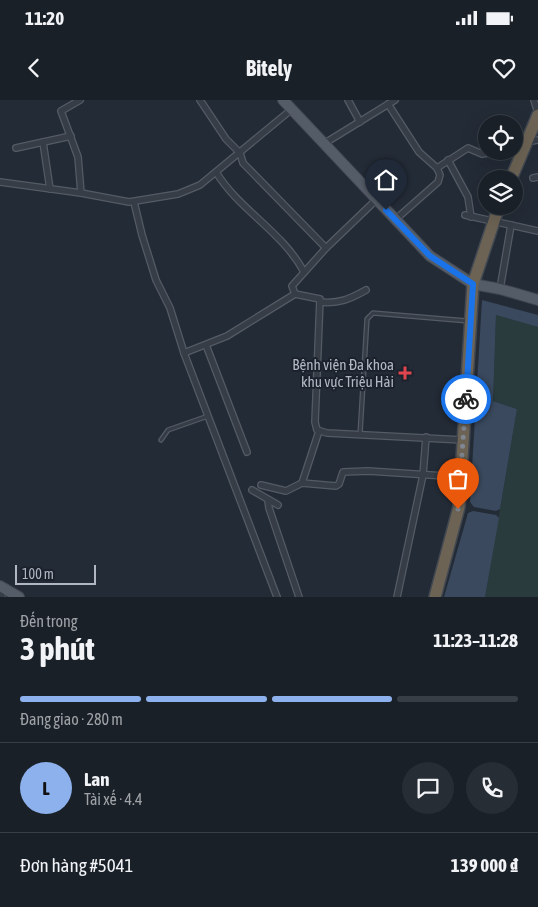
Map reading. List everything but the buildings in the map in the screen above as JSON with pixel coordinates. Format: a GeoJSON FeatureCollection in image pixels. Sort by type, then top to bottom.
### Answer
{"type":"FeatureCollection","features":[{"type":"Feature","properties":{"kind":"highway"},"geometry":{"type":"LineString","coordinates":[[515,170],[538,114]]}},
{"type":"Feature","properties":{"kind":"highway"},"geometry":{"type":"LineString","coordinates":[[435,597],[456,521],[461,477],[473,284],[495,215]]}},
{"type":"Feature","properties":{"kind":"main road"},"geometry":{"type":"LineString","coordinates":[[283,100],[430,256],[473,284],[500,289],[538,300]]}},
{"type":"Feature","properties":{"kind":"main road"},"geometry":{"type":"LineString","coordinates":[[0,588],[19,597]]}},
{"type":"Feature","properties":{"kind":"street"},"geometry":{"type":"LineString","coordinates":[[80,100],[61,111],[80,163],[81,193]]}},
{"type":"Feature","properties":{"kind":"street"},"geometry":{"type":"LineString","coordinates":[[200,100],[226,139],[240,154],[243,163],[326,248]]}},
{"type":"Feature","properties":{"kind":"street"},"geometry":{"type":"LineString","coordinates":[[348,100],[360,122]]}},
{"type":"Feature","properties":{"kind":"street"},"geometry":{"type":"LineString","coordinates":[[325,143],[395,100]]}},
{"type":"Feature","properties":{"kind":"street"},"geometry":{"type":"LineString","coordinates":[[534,100],[538,114]]}},
{"type":"Feature","properties":{"kind":"street"},"geometry":{"type":"LineString","coordinates":[[388,104],[419,152],[438,168],[440,175],[438,182],[396,219]]}},
{"type":"Feature","properties":{"kind":"street"},"geometry":{"type":"LineString","coordinates":[[0,182],[134,202],[190,190],[240,154],[272,124],[292,109]]}},
{"type":"Feature","properties":{"kind":"street"},"geometry":{"type":"LineString","coordinates":[[16,148],[71,136]]}},
{"type":"Feature","properties":{"kind":"street"},"geometry":{"type":"LineString","coordinates":[[43,142],[50,189]]}},
{"type":"Feature","properties":{"kind":"street"},"geometry":{"type":"LineString","coordinates":[[438,168],[469,148],[478,152]]}},
{"type":"Feature","properties":{"kind":"street"},"geometry":{"type":"LineString","coordinates":[[448,160],[468,197],[468,216],[538,231]]}},
{"type":"Feature","properties":{"kind":"street"},"geometry":{"type":"LineString","coordinates":[[216,172],[233,194],[291,253],[304,272]]}},
{"type":"Feature","properties":{"kind":"street"},"geometry":{"type":"LineString","coordinates":[[295,294],[292,286],[304,272],[376,200]]}},
{"type":"Feature","properties":{"kind":"street"},"geometry":{"type":"LineString","coordinates":[[134,202],[144,244],[156,280],[172,314],[184,353],[277,597]]}},
{"type":"Feature","properties":{"kind":"street"},"geometry":{"type":"LineString","coordinates":[[500,289],[511,225]]}},
{"type":"Feature","properties":{"kind":"street"},"geometry":{"type":"LineString","coordinates":[[320,302],[347,301],[366,290]]}},
{"type":"Feature","properties":{"kind":"street"},"geometry":{"type":"LineString","coordinates":[[184,353],[235,332],[295,294],[320,299],[315,422],[319,431],[302,483]]}},
{"type":"Feature","properties":{"kind":"street"},"geometry":{"type":"LineString","coordinates":[[206,345],[247,452]]}},
{"type":"Feature","properties":{"kind":"street"},"geometry":{"type":"LineString","coordinates":[[319,431],[426,436],[463,440]]}},
{"type":"Feature","properties":{"kind":"street"},"geometry":{"type":"LineString","coordinates":[[396,597],[423,475],[426,436]]}},
{"type":"Feature","properties":{"kind":"street"},"geometry":{"type":"LineString","coordinates":[[261,486],[288,490],[302,483],[337,486],[343,472],[368,471],[461,477]]}},
{"type":"Feature","properties":{"kind":"street"},"geometry":{"type":"LineString","coordinates":[[252,490],[268,501],[278,505]]}},
{"type":"Feature","properties":{"kind":"street"},"geometry":{"type":"LineString","coordinates":[[268,501],[299,597]]}},
{"type":"Feature","properties":{"kind":"street"},"geometry":{"type":"LineString","coordinates":[[0,588],[2,597]]}},
{"type":"Feature","properties":{"kind":"lane"},"geometry":{"type":"LineString","coordinates":[[360,434],[366,319],[369,315],[373,313],[470,321]]}},
{"type":"Feature","properties":{"kind":"lane"},"geometry":{"type":"LineString","coordinates":[[161,440],[168,430],[209,416]]}},
{"type":"Feature","properties":{"kind":"shaded area"},"geometry":{"type":"Polygon","coordinates":[[[496,315],[538,327],[538,597],[485,597],[517,409],[493,401],[496,315]]]}},
{"type":"Feature","properties":{"kind":"water"},"geometry":{"type":"Polygon","coordinates":[[[482,300],[538,315],[538,327],[496,315],[493,401],[517,409],[500,509],[496,511],[474,507],[470,502],[482,300]]]}},
{"type":"Feature","properties":{"kind":"water"},"geometry":{"type":"Polygon","coordinates":[[[473,511],[496,515],[499,518],[485,597],[444,597],[468,513],[473,511]]]}},
{"type":"Feature","properties":{"kind":"way so far"},"geometry":{"type":"LineString","coordinates":[[458,509],[461,490],[466,399]]}},
{"type":"Feature","properties":{"kind":"place","name":"Bệnh viện Đa khoa khu vực Triệu Hải"},"geometry":{"type":"Point","coordinates":[405,373]}},
{"type":"Feature","properties":{"kind":"route"},"geometry":{"type":"LineString","coordinates":[[386,210],[430,256],[454,274],[473,284],[466,399]]}}]}
